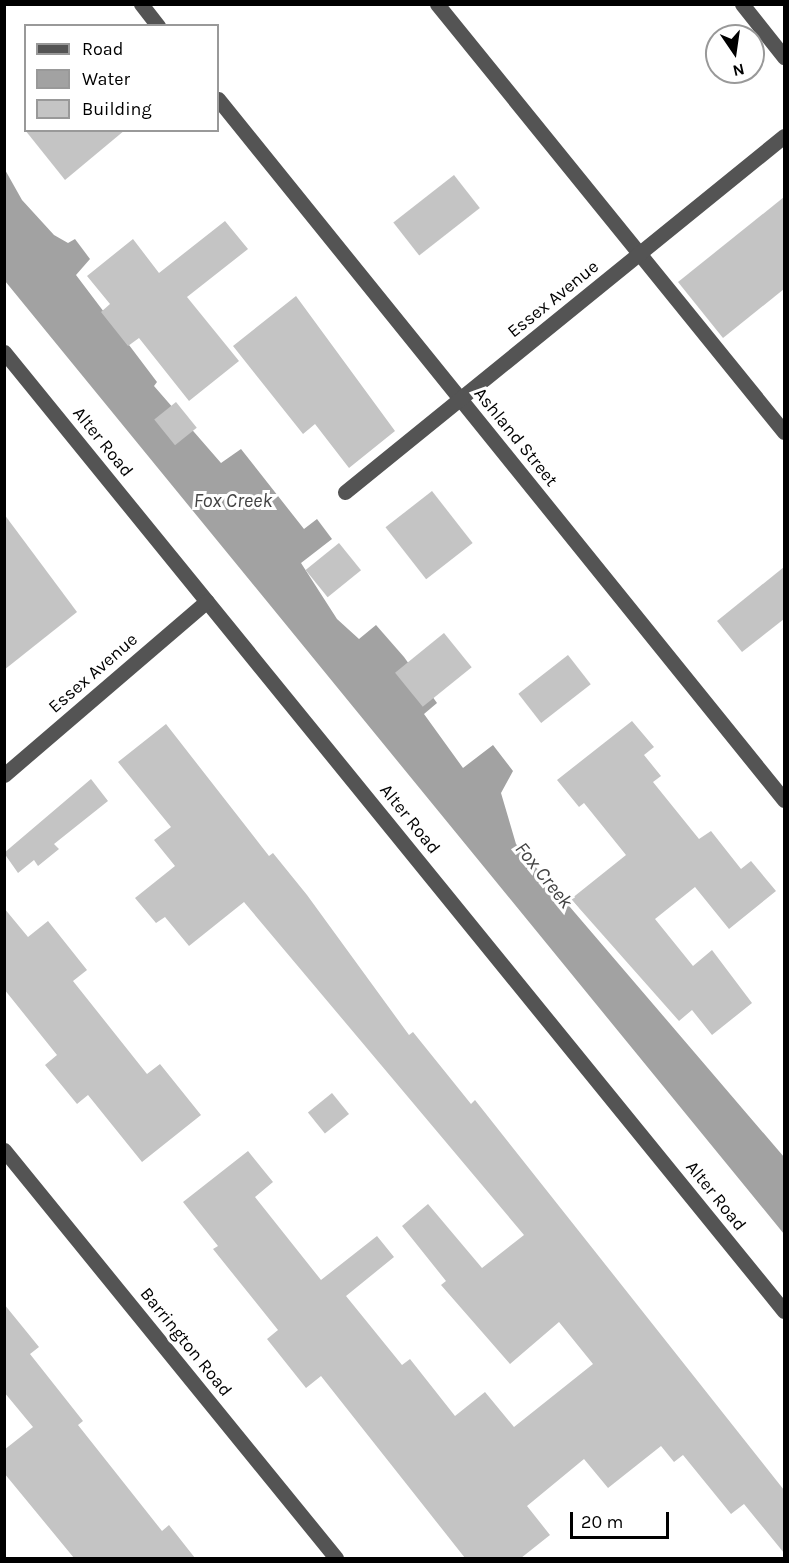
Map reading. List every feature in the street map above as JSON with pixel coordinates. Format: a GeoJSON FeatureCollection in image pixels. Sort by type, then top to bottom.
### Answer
{"type":"FeatureCollection","features":[{"type":"Feature","properties":{"kind":"street"},"geometry":{"type":"LineString","coordinates":[[141,4],[156,24]]}},
{"type":"Feature","properties":{"kind":"street"},"geometry":{"type":"LineString","coordinates":[[437,4],[784,432]]}},
{"type":"Feature","properties":{"kind":"street"},"geometry":{"type":"LineString","coordinates":[[742,4],[784,57]]}},
{"type":"Feature","properties":{"kind":"street","name":"Ashland Street"},"geometry":{"type":"LineString","coordinates":[[219,100],[784,800]]}},
{"type":"Feature","properties":{"kind":"street","name":"Essex Avenue"},"geometry":{"type":"LineString","coordinates":[[345,492],[784,136]]}},
{"type":"Feature","properties":{"kind":"street","name":"Alter Road"},"geometry":{"type":"LineString","coordinates":[[4,352],[784,1311]]}},
{"type":"Feature","properties":{"kind":"street","name":"Essex Avenue"},"geometry":{"type":"LineString","coordinates":[[4,775],[207,601]]}},
{"type":"Feature","properties":{"kind":"street","name":"Barrington Road"},"geometry":{"type":"LineString","coordinates":[[4,1150],[336,1558]]}},
{"type":"Feature","properties":{"kind":"water","name":"Fox Creek"},"geometry":{"type":"Polygon","coordinates":[[[4,168],[22,200],[54,235],[68,243],[75,239],[90,259],[76,275],[157,382],[154,386],[221,463],[241,449],[304,529],[317,519],[332,539],[301,563],[337,619],[359,639],[376,625],[404,657],[437,703],[424,714],[463,768],[493,745],[513,771],[501,793],[516,844],[784,1157],[784,1234],[5,281],[4,168]]]}},
{"type":"Feature","properties":{"kind":"building"},"geometry":{"type":"Polygon","coordinates":[[[27,132],[123,132],[65,180],[27,132]]]}},
{"type":"Feature","properties":{"kind":"building"},"geometry":{"type":"Polygon","coordinates":[[[454,175],[480,208],[419,256],[393,222],[454,175]]]}},
{"type":"Feature","properties":{"kind":"building"},"geometry":{"type":"Polygon","coordinates":[[[784,197],[784,289],[723,338],[678,282],[784,197]]]}},
{"type":"Feature","properties":{"kind":"building"},"geometry":{"type":"Polygon","coordinates":[[[225,221],[248,249],[187,297],[239,361],[189,401],[139,338],[128,346],[101,312],[110,304],[87,276],[133,239],[159,273],[225,221]]]}},
{"type":"Feature","properties":{"kind":"building"},"geometry":{"type":"Polygon","coordinates":[[[296,296],[395,431],[349,468],[315,424],[303,434],[233,346],[296,296]]]}},
{"type":"Feature","properties":{"kind":"building"},"geometry":{"type":"Polygon","coordinates":[[[176,402],[197,428],[175,445],[154,420],[176,402]]]}},
{"type":"Feature","properties":{"kind":"building"},"geometry":{"type":"Polygon","coordinates":[[[432,491],[473,543],[426,579],[386,527],[432,491]]]}},
{"type":"Feature","properties":{"kind":"building"},"geometry":{"type":"Polygon","coordinates":[[[4,514],[77,612],[4,670],[4,514]]]}},
{"type":"Feature","properties":{"kind":"building"},"geometry":{"type":"Polygon","coordinates":[[[339,543],[361,570],[328,597],[306,570],[339,543]]]}},
{"type":"Feature","properties":{"kind":"building"},"geometry":{"type":"Polygon","coordinates":[[[784,567],[784,619],[742,652],[717,621],[784,567]]]}},
{"type":"Feature","properties":{"kind":"building"},"geometry":{"type":"Polygon","coordinates":[[[444,633],[472,667],[423,707],[395,673],[444,633]]]}},
{"type":"Feature","properties":{"kind":"building"},"geometry":{"type":"Polygon","coordinates":[[[568,655],[591,684],[541,723],[518,694],[568,655]]]}},
{"type":"Feature","properties":{"kind":"building"},"geometry":{"type":"Polygon","coordinates":[[[632,721],[654,747],[644,755],[661,776],[653,782],[699,839],[711,831],[741,869],[751,861],[776,891],[729,929],[695,887],[655,919],[693,966],[712,950],[752,1003],[712,1035],[692,1010],[679,1021],[571,899],[626,855],[584,803],[579,807],[557,780],[632,721]]]}},
{"type":"Feature","properties":{"kind":"building"},"geometry":{"type":"Polygon","coordinates":[[[166,724],[269,856],[273,853],[307,895],[409,1035],[413,1032],[471,1104],[475,1100],[784,1490],[784,1553],[744,1504],[731,1514],[683,1455],[674,1462],[661,1446],[608,1488],[584,1459],[527,1506],[550,1535],[521,1558],[465,1558],[321,1376],[306,1388],[267,1339],[278,1330],[213,1249],[218,1246],[183,1202],[248,1151],[273,1182],[255,1197],[321,1280],[377,1236],[394,1257],[346,1296],[402,1365],[410,1359],[455,1416],[485,1392],[514,1427],[593,1364],[559,1322],[510,1364],[441,1285],[446,1281],[402,1226],[428,1204],[482,1268],[524,1235],[244,902],[189,946],[165,917],[156,923],[135,898],[175,866],[154,840],[171,827],[118,762],[166,724]]]}},
{"type":"Feature","properties":{"kind":"building"},"geometry":{"type":"Polygon","coordinates":[[[91,779],[108,801],[54,844],[59,849],[38,866],[34,860],[18,873],[4,853],[91,779]]]}},
{"type":"Feature","properties":{"kind":"building"},"geometry":{"type":"Polygon","coordinates":[[[4,908],[28,937],[48,921],[87,970],[73,981],[147,1074],[160,1064],[201,1115],[142,1162],[88,1095],[77,1104],[45,1065],[57,1055],[4,989],[4,908]]]}},
{"type":"Feature","properties":{"kind":"building"},"geometry":{"type":"Polygon","coordinates":[[[332,1093],[349,1114],[325,1133],[308,1113],[332,1093]]]}},
{"type":"Feature","properties":{"kind":"building"},"geometry":{"type":"Polygon","coordinates":[[[4,1304],[39,1347],[30,1354],[83,1421],[78,1425],[162,1531],[169,1525],[195,1558],[74,1558],[4,1473],[4,1450],[33,1427],[4,1392],[4,1304]]]}}]}
